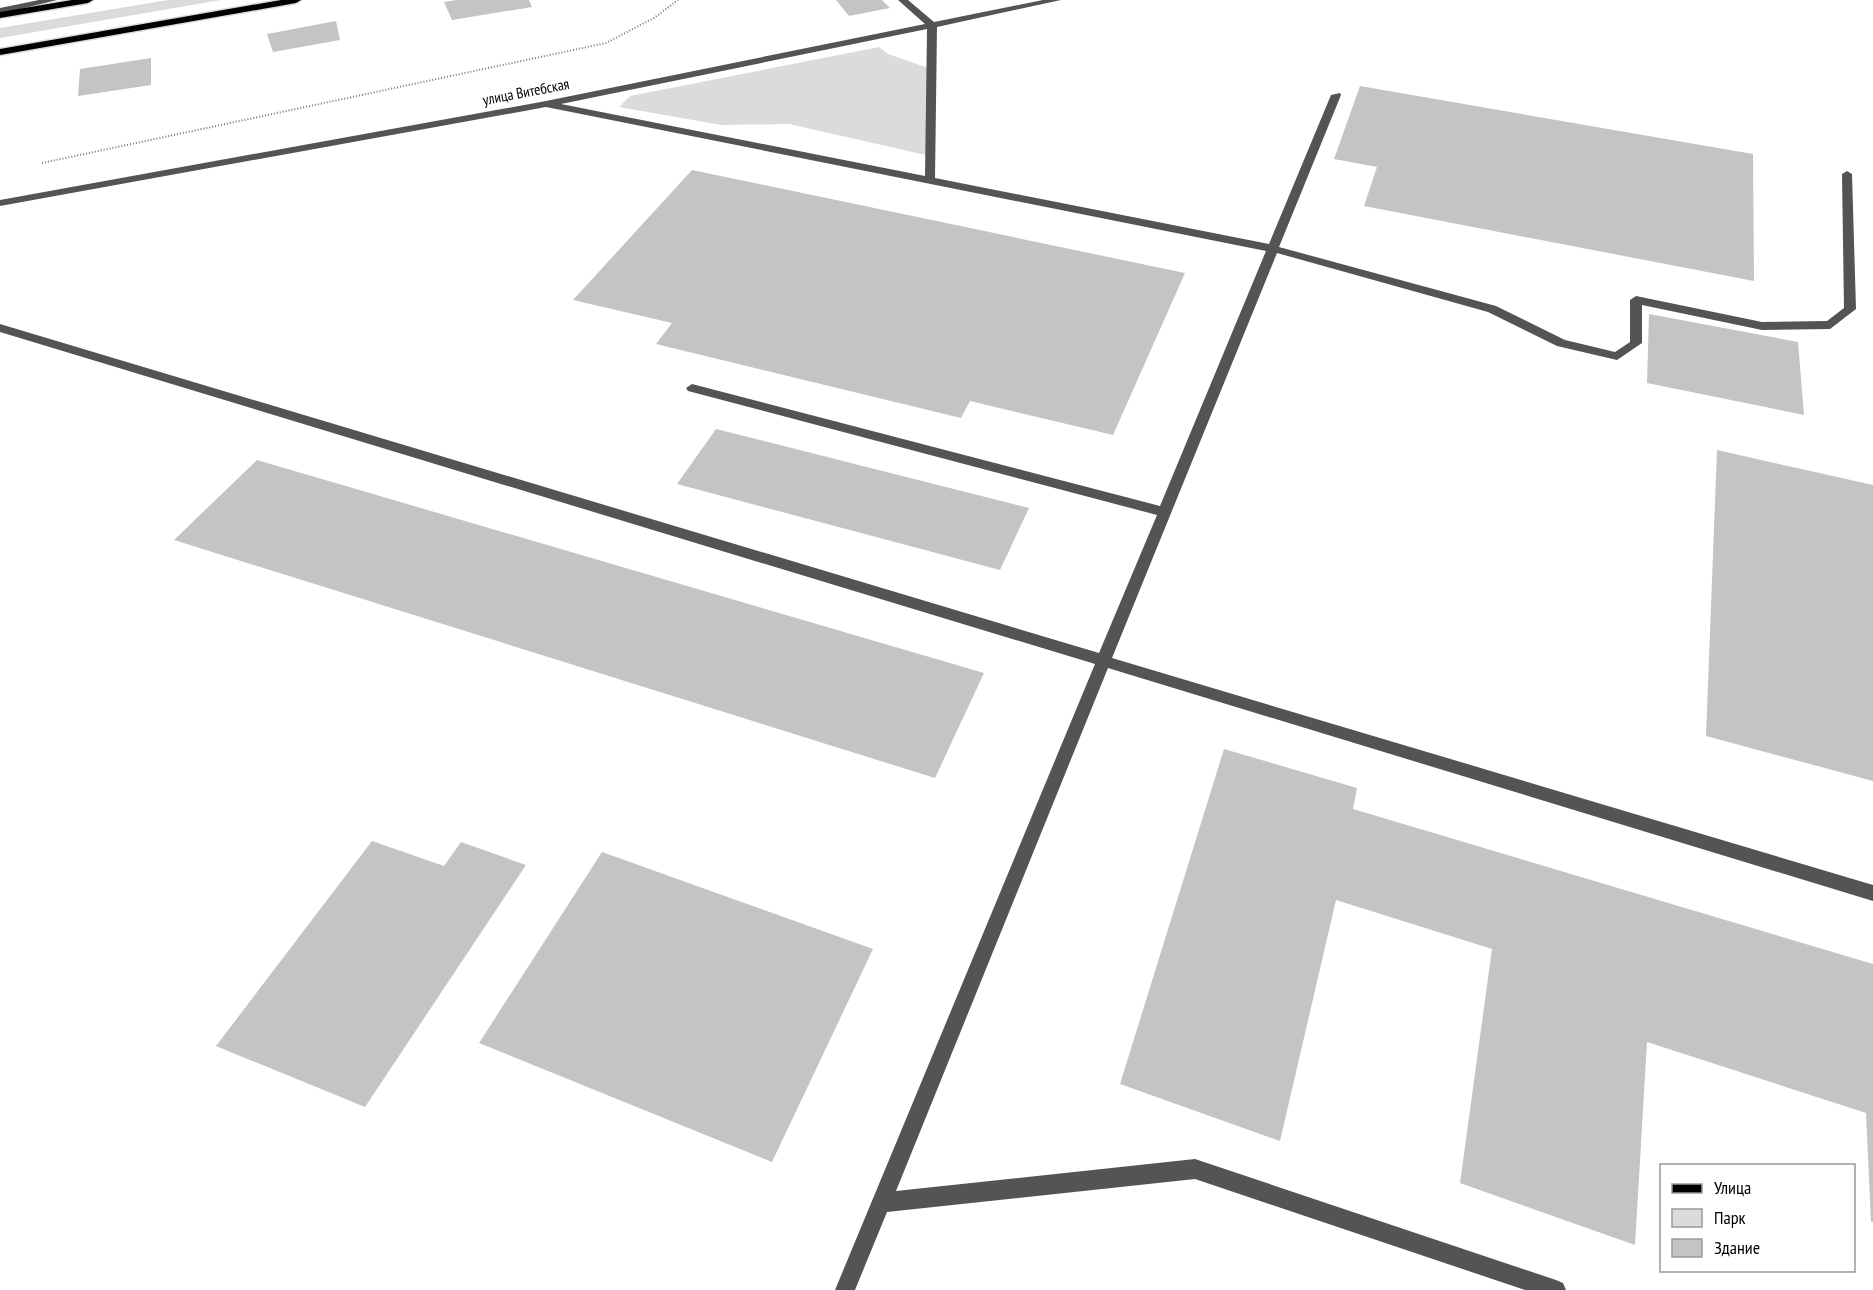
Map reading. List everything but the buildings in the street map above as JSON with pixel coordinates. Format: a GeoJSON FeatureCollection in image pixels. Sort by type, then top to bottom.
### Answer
{"type":"FeatureCollection","features":[{"type":"Feature","properties":{"kind":"main road"},"geometry":{"type":"LineString","coordinates":[[0,13],[88,0]]}},
{"type":"Feature","properties":{"kind":"main road"},"geometry":{"type":"LineString","coordinates":[[0,52],[296,0]]}},
{"type":"Feature","properties":{"kind":"street"},"geometry":{"type":"LineString","coordinates":[[0,13],[52,0]]}},
{"type":"Feature","properties":{"kind":"street"},"geometry":{"type":"LineString","coordinates":[[903,0],[932,25],[930,180]]}},
{"type":"Feature","properties":{"kind":"street","name":"улица Витебская"},"geometry":{"type":"LineString","coordinates":[[0,203],[546,104],[1056,0]]}},
{"type":"Feature","properties":{"kind":"street"},"geometry":{"type":"LineString","coordinates":[[845,1290],[1163,512],[1275,249],[1336,95]]}},
{"type":"Feature","properties":{"kind":"street"},"geometry":{"type":"LineString","coordinates":[[546,104],[1275,249],[1492,309],[1561,343],[1617,356],[1636,343],[1636,300],[1762,326],[1830,325],[1850,309],[1847,174]]}},
{"type":"Feature","properties":{"kind":"street"},"geometry":{"type":"LineString","coordinates":[[0,328],[1873,893]]}},
{"type":"Feature","properties":{"kind":"street"},"geometry":{"type":"LineString","coordinates":[[692,388],[1163,512]]}},
{"type":"Feature","properties":{"kind":"street"},"geometry":{"type":"LineString","coordinates":[[881,1203],[1195,1169],[1556,1290]]}},
{"type":"Feature","properties":{"kind":"path"},"geometry":{"type":"LineString","coordinates":[[35,165],[606,43],[654,18],[678,0]]}},
{"type":"Feature","properties":{"kind":"green space"},"geometry":{"type":"Polygon","coordinates":[[[168,0],[221,0],[0,38],[0,28],[168,0]]]}},
{"type":"Feature","properties":{"kind":"green space"},"geometry":{"type":"Polygon","coordinates":[[[879,47],[888,54],[931,69],[930,156],[789,124],[721,125],[619,107],[630,96],[879,47]]]}}]}
